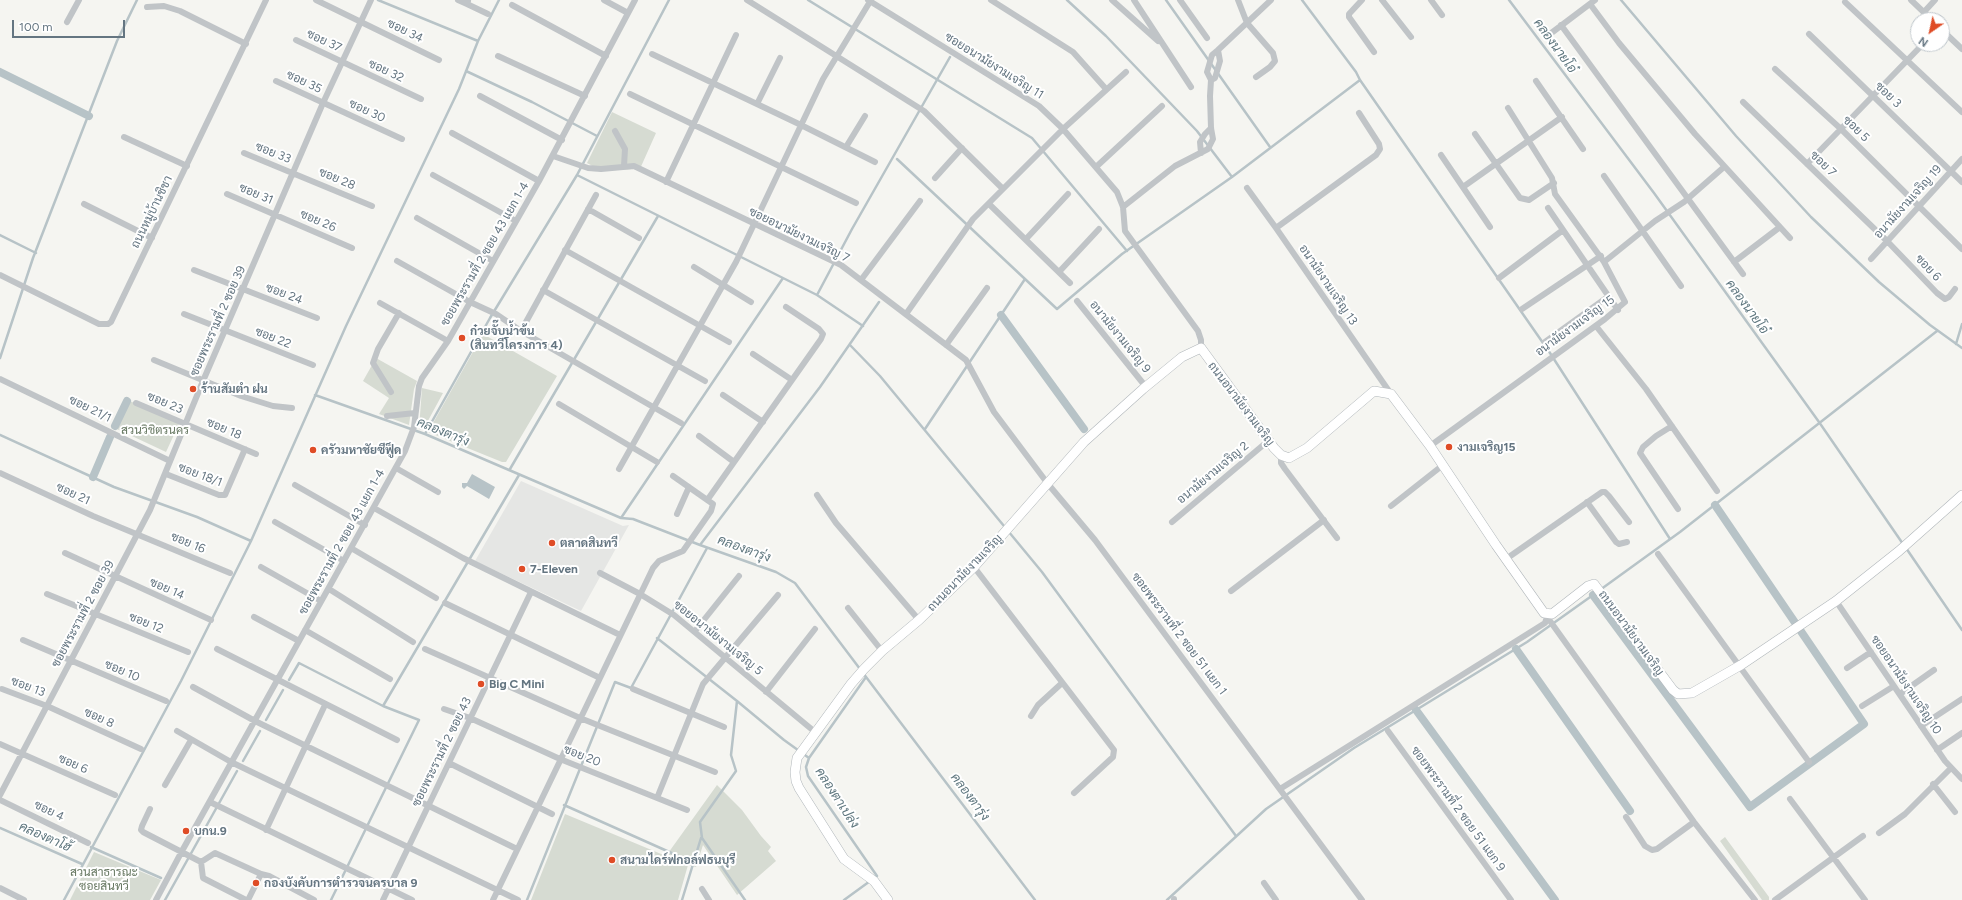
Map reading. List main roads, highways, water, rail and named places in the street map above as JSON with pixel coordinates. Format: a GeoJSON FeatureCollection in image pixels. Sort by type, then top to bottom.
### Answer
{"type":"FeatureCollection","features":[{"type":"Feature","properties":{"kind":"waterway"},"geometry":{"type":"LineString","coordinates":[[0,358],[33,258],[117,41],[137,0]]}},
{"type":"Feature","properties":{"kind":"waterway"},"geometry":{"type":"LineString","coordinates":[[378,0],[478,41]]}},
{"type":"Feature","properties":{"kind":"waterway"},"geometry":{"type":"LineString","coordinates":[[64,900],[181,681],[251,541],[346,326],[459,89],[478,41],[499,0]]}},
{"type":"Feature","properties":{"kind":"waterway"},"geometry":{"type":"LineString","coordinates":[[425,434],[490,318],[577,175],[669,0]]}},
{"type":"Feature","properties":{"kind":"waterway"},"geometry":{"type":"LineString","coordinates":[[808,0],[1032,138],[1127,251]]}},
{"type":"Feature","properties":{"kind":"waterway"},"geometry":{"type":"LineString","coordinates":[[1067,0],[1106,36],[1197,131],[1232,177]]}},
{"type":"Feature","properties":{"kind":"waterway"},"geometry":{"type":"LineString","coordinates":[[1166,0],[1270,147]]}},
{"type":"Feature","properties":{"kind":"waterway"},"geometry":{"type":"LineString","coordinates":[[897,159],[1057,309],[1122,254],[1232,177],[1360,80],[1356,72],[1302,0]]}},
{"type":"Feature","properties":{"kind":"waterway","name":"คลองนายโอ๋"},"geometry":{"type":"LineString","coordinates":[[1509,0],[1654,193],[1819,422],[1903,544]]}},
{"type":"Feature","properties":{"kind":"waterway"},"geometry":{"type":"LineString","coordinates":[[1621,0],[1736,136],[1811,217],[1879,282],[1930,325],[1962,348]]}},
{"type":"Feature","properties":{"kind":"waterway"},"geometry":{"type":"LineString","coordinates":[[817,295],[852,229],[950,57]]}},
{"type":"Feature","properties":{"kind":"waterway"},"geometry":{"type":"LineString","coordinates":[[466,71],[532,102],[597,136]]}},
{"type":"Feature","properties":{"kind":"waterway"},"geometry":{"type":"LineString","coordinates":[[0,72],[89,116]]}},
{"type":"Feature","properties":{"kind":"waterway"},"geometry":{"type":"LineString","coordinates":[[1360,80],[1550,353],[1670,539]]}},
{"type":"Feature","properties":{"kind":"waterway"},"geometry":{"type":"LineString","coordinates":[[577,175],[817,295],[863,326]]}},
{"type":"Feature","properties":{"kind":"waterway"},"geometry":{"type":"LineString","coordinates":[[510,469],[658,216]]}},
{"type":"Feature","properties":{"kind":"waterway"},"geometry":{"type":"LineString","coordinates":[[0,235],[36,253]]}},
{"type":"Feature","properties":{"kind":"waterway"},"geometry":{"type":"LineString","coordinates":[[621,518],[783,278]]}},
{"type":"Feature","properties":{"kind":"waterway"},"geometry":{"type":"LineString","coordinates":[[925,429],[1025,279]]}},
{"type":"Feature","properties":{"kind":"waterway"},"geometry":{"type":"LineString","coordinates":[[700,545],[820,387],[879,302]]}},
{"type":"Feature","properties":{"kind":"waterway"},"geometry":{"type":"LineString","coordinates":[[1001,315],[1084,429]]}},
{"type":"Feature","properties":{"kind":"waterway"},"geometry":{"type":"LineString","coordinates":[[1956,344],[1962,324]]}},
{"type":"Feature","properties":{"kind":"waterway"},"geometry":{"type":"LineString","coordinates":[[1167,900],[1266,809],[1354,748],[1527,642],[1593,595],[1680,532],[1937,331]]}},
{"type":"Feature","properties":{"kind":"waterway"},"geometry":{"type":"LineString","coordinates":[[850,345],[880,376],[1042,572],[1236,836]]}},
{"type":"Feature","properties":{"kind":"waterway","name":"คลองตารุ่ง"},"geometry":{"type":"LineString","coordinates":[[315,395],[425,434],[621,518],[633,519],[776,572],[795,583],[860,669]]}},
{"type":"Feature","properties":{"kind":"waterway"},"geometry":{"type":"LineString","coordinates":[[115,426],[127,401]]}},
{"type":"Feature","properties":{"kind":"waterway"},"geometry":{"type":"LineString","coordinates":[[0,435],[114,487],[197,517],[251,541]]}},
{"type":"Feature","properties":{"kind":"waterway"},"geometry":{"type":"LineString","coordinates":[[93,477],[110,437]]}},
{"type":"Feature","properties":{"kind":"waterway"},"geometry":{"type":"LineString","coordinates":[[383,706],[519,475]]}},
{"type":"Feature","properties":{"kind":"waterway"},"geometry":{"type":"LineString","coordinates":[[1593,595],[1750,807],[1864,724],[1715,505]]}},
{"type":"Feature","properties":{"kind":"waterway"},"geometry":{"type":"LineString","coordinates":[[527,900],[615,682],[631,688],[707,548]]}},
{"type":"Feature","properties":{"kind":"waterway","name":"คลองนายโอ๋"},"geometry":{"type":"LineString","coordinates":[[1906,548],[1962,630]]}},
{"type":"Feature","properties":{"kind":"waterway"},"geometry":{"type":"LineString","coordinates":[[657,638],[737,701],[731,755],[736,771],[700,822],[702,838],[745,900]]}},
{"type":"Feature","properties":{"kind":"waterway"},"geometry":{"type":"LineString","coordinates":[[1516,649],[1630,811]]}},
{"type":"Feature","properties":{"kind":"waterway"},"geometry":{"type":"LineString","coordinates":[[289,680],[299,663],[383,706],[419,720],[331,900]]}},
{"type":"Feature","properties":{"kind":"waterway","name":"คลองตารุ่ง"},"geometry":{"type":"LineString","coordinates":[[863,673],[1035,900]]}},
{"type":"Feature","properties":{"kind":"waterway","name":"คลองตาเปล่ง"},"geometry":{"type":"LineString","coordinates":[[844,900],[877,876],[808,776],[806,767],[809,758],[866,677]]}},
{"type":"Feature","properties":{"kind":"waterway"},"geometry":{"type":"LineString","coordinates":[[266,720],[283,690]]}},
{"type":"Feature","properties":{"kind":"waterway"},"geometry":{"type":"LineString","coordinates":[[737,701],[784,740],[809,758]]}},
{"type":"Feature","properties":{"kind":"waterway"},"geometry":{"type":"LineString","coordinates":[[1416,710],[1555,900]]}},
{"type":"Feature","properties":{"kind":"waterway"},"geometry":{"type":"LineString","coordinates":[[243,761],[260,731]]}},
{"type":"Feature","properties":{"kind":"waterway"},"geometry":{"type":"LineString","coordinates":[[165,900],[237,771]]}},
{"type":"Feature","properties":{"kind":"waterway"},"geometry":{"type":"LineString","coordinates":[[564,805],[694,863]]}},
{"type":"Feature","properties":{"kind":"waterway","name":"คลองตาโฮ้"},"geometry":{"type":"LineString","coordinates":[[0,828],[82,864]]}},
{"type":"Feature","properties":{"kind":"waterway"},"geometry":{"type":"LineString","coordinates":[[682,900],[701,838]]}},
{"type":"Feature","properties":{"kind":"waterway"},"geometry":{"type":"LineString","coordinates":[[91,847],[161,878]]}},
{"type":"Feature","properties":{"kind":"place","name":"ก๋วยจั๊บน้ำข้น (สินทวีโครงการ 4)"},"geometry":{"type":"Point","coordinates":[462,338]}},
{"type":"Feature","properties":{"kind":"place","name":"ร้านสัมตำ ฝน"},"geometry":{"type":"Point","coordinates":[193,389]}},
{"type":"Feature","properties":{"kind":"place","name":"งามเจริญ15"},"geometry":{"type":"Point","coordinates":[1449,447]}},
{"type":"Feature","properties":{"kind":"place","name":"ครัวมหาชัยซีฟู็ด"},"geometry":{"type":"Point","coordinates":[313,450]}},
{"type":"Feature","properties":{"kind":"place","name":"ตลาดสินทวี"},"geometry":{"type":"Point","coordinates":[552,543]}},
{"type":"Feature","properties":{"kind":"place","name":"7-Eleven"},"geometry":{"type":"Point","coordinates":[522,569]}},
{"type":"Feature","properties":{"kind":"place","name":"Big C Mini"},"geometry":{"type":"Point","coordinates":[481,684]}},
{"type":"Feature","properties":{"kind":"place","name":"บกน.9"},"geometry":{"type":"Point","coordinates":[186,831]}},
{"type":"Feature","properties":{"kind":"place","name":"สนามไดร์ฟกอล์ฟธนบุรี"},"geometry":{"type":"Point","coordinates":[612,860]}},
{"type":"Feature","properties":{"kind":"place","name":"กองบังคับการตำรวจนครบาล 9"},"geometry":{"type":"Point","coordinates":[256,883]}},
{"type":"Feature","properties":{"kind":"park label","name":"สวนวิชิตรนคร"},"geometry":{"type":"Point","coordinates":[155,430]}},
{"type":"Feature","properties":{"kind":"park label","name":"สวนสาธารณะ ซอยสินทวี"},"geometry":{"type":"Point","coordinates":[104,879]}}]}
